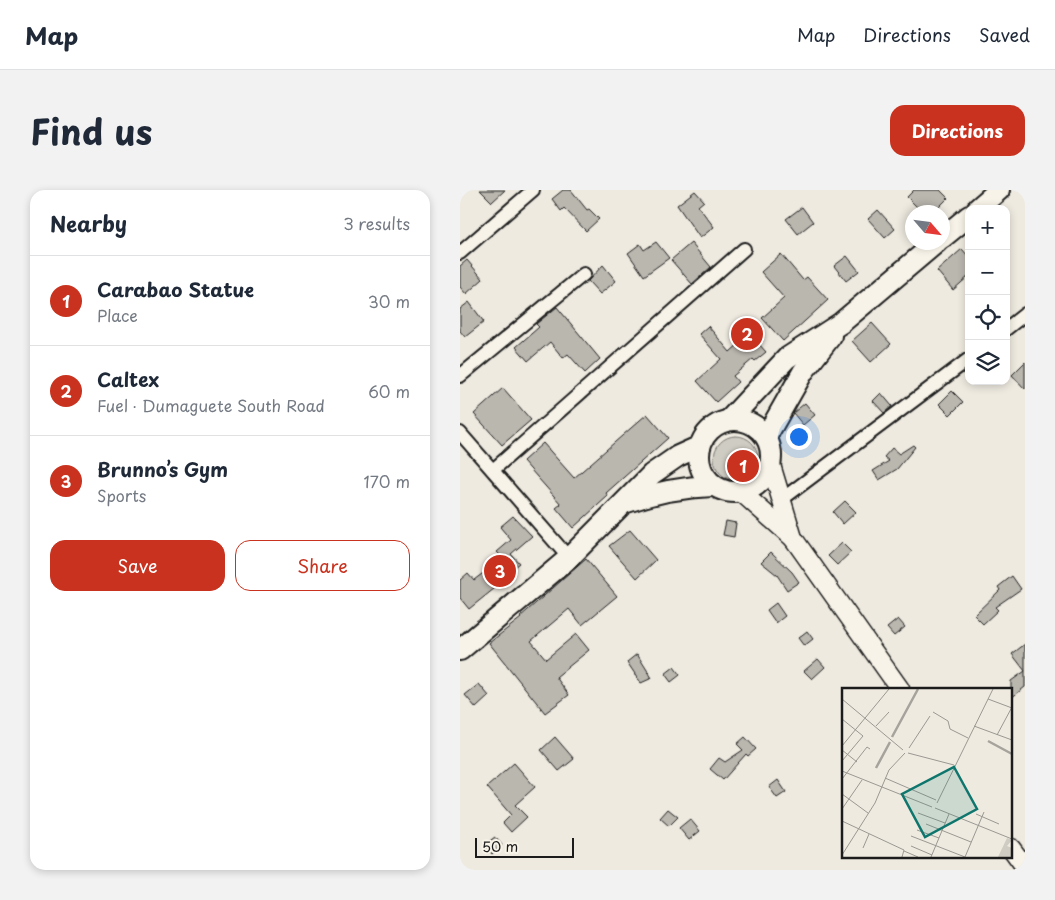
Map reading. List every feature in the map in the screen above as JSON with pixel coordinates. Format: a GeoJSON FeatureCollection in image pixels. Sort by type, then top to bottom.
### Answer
{"type":"FeatureCollection","features":[{"type":"Feature","properties":{"kind":"highway"},"geometry":{"type":"LineString","coordinates":[[982,205],[999,190]]}},
{"type":"Feature","properties":{"kind":"highway"},"geometry":{"type":"LineString","coordinates":[[950,231],[965,219]]}},
{"type":"Feature","properties":{"kind":"highway"},"geometry":{"type":"LineString","coordinates":[[729,420],[787,358],[841,323],[928,250]]}},
{"type":"Feature","properties":{"kind":"highway"},"geometry":{"type":"LineString","coordinates":[[766,436],[803,372],[841,323]]}},
{"type":"Feature","properties":{"kind":"highway"},"geometry":{"type":"LineString","coordinates":[[729,420],[744,420],[757,426],[766,436],[771,450],[771,464],[765,478],[754,487],[741,492],[726,492],[713,486],[704,476],[699,462],[698,447],[705,434],[716,424],[729,420]]}},
{"type":"Feature","properties":{"kind":"highway"},"geometry":{"type":"LineString","coordinates":[[460,650],[569,558],[652,474],[678,456],[698,447]]}},
{"type":"Feature","properties":{"kind":"highway"},"geometry":{"type":"LineString","coordinates":[[623,503],[656,492],[685,487],[713,486]]}},
{"type":"Feature","properties":{"kind":"main road"},"geometry":{"type":"LineString","coordinates":[[771,464],[793,538]]}},
{"type":"Feature","properties":{"kind":"main road"},"geometry":{"type":"LineString","coordinates":[[741,492],[793,538],[899,688]]}},
{"type":"Feature","properties":{"kind":"main road"},"geometry":{"type":"LineString","coordinates":[[1012,849],[1025,867]]}},
{"type":"Feature","properties":{"kind":"street"},"geometry":{"type":"LineString","coordinates":[[460,253],[533,190]]}},
{"type":"Feature","properties":{"kind":"street"},"geometry":{"type":"LineString","coordinates":[[492,470],[744,249]]}},
{"type":"Feature","properties":{"kind":"street"},"geometry":{"type":"LineString","coordinates":[[460,376],[584,274]]}},
{"type":"Feature","properties":{"kind":"street"},"geometry":{"type":"LineString","coordinates":[[1010,326],[1025,314]]}},
{"type":"Feature","properties":{"kind":"street"},"geometry":{"type":"LineString","coordinates":[[781,500],[965,362]]}},
{"type":"Feature","properties":{"kind":"street"},"geometry":{"type":"LineString","coordinates":[[460,433],[569,558]]}},
{"type":"Feature","properties":{"kind":"shaded area"},"geometry":{"type":"Polygon","coordinates":[[[736,436],[748,440],[754,446],[758,458],[754,470],[748,476],[736,480],[724,476],[718,470],[714,458],[718,446],[724,440],[736,436]]]}},
{"type":"Feature","properties":{"kind":"building"},"geometry":{"type":"Polygon","coordinates":[[[480,190],[505,190],[492,202],[480,190]]]}},
{"type":"Feature","properties":{"kind":"building"},"geometry":{"type":"Polygon","coordinates":[[[563,190],[571,190],[587,210],[589,209],[599,219],[586,231],[564,208],[561,211],[552,199],[563,190]]]}},
{"type":"Feature","properties":{"kind":"building"},"geometry":{"type":"Polygon","coordinates":[[[914,190],[940,190],[948,198],[941,205],[915,205],[907,197],[914,190]]]}},
{"type":"Feature","properties":{"kind":"building"},"geometry":{"type":"Polygon","coordinates":[[[695,191],[704,201],[698,206],[714,227],[700,238],[677,205],[695,191]]]}},
{"type":"Feature","properties":{"kind":"building"},"geometry":{"type":"Polygon","coordinates":[[[802,207],[813,222],[798,234],[786,219],[802,207]]]}},
{"type":"Feature","properties":{"kind":"building"},"geometry":{"type":"Polygon","coordinates":[[[878,210],[895,229],[885,238],[868,219],[878,210]]]}},
{"type":"Feature","properties":{"kind":"building"},"geometry":{"type":"Polygon","coordinates":[[[656,242],[669,258],[644,276],[628,253],[640,244],[644,250],[656,242]]]}},
{"type":"Feature","properties":{"kind":"building"},"geometry":{"type":"Polygon","coordinates":[[[691,243],[711,267],[692,284],[671,260],[691,243]]]}},
{"type":"Feature","properties":{"kind":"building"},"geometry":{"type":"Polygon","coordinates":[[[962,249],[965,252],[965,280],[953,290],[937,271],[962,249]]]}},
{"type":"Feature","properties":{"kind":"building"},"geometry":{"type":"Polygon","coordinates":[[[781,254],[803,280],[807,277],[828,300],[783,341],[762,318],[784,298],[761,272],[781,254]]]}},
{"type":"Feature","properties":{"kind":"building"},"geometry":{"type":"Polygon","coordinates":[[[847,256],[859,271],[846,281],[834,266],[847,256]]]}},
{"type":"Feature","properties":{"kind":"building"},"geometry":{"type":"Polygon","coordinates":[[[467,260],[483,279],[466,294],[460,287],[460,266],[467,260]]]}},
{"type":"Feature","properties":{"kind":"building"},"geometry":{"type":"Polygon","coordinates":[[[603,265],[616,281],[600,294],[588,281],[603,265]]]}},
{"type":"Feature","properties":{"kind":"building"},"geometry":{"type":"Polygon","coordinates":[[[469,302],[484,322],[465,337],[460,331],[460,309],[469,302]]]}},
{"type":"Feature","properties":{"kind":"building"},"geometry":{"type":"Polygon","coordinates":[[[557,307],[600,359],[585,373],[568,354],[563,358],[550,342],[528,361],[516,347],[539,327],[536,324],[557,307]]]}},
{"type":"Feature","properties":{"kind":"building"},"geometry":{"type":"Polygon","coordinates":[[[872,323],[891,344],[871,362],[852,341],[872,323]]]}},
{"type":"Feature","properties":{"kind":"building"},"geometry":{"type":"Polygon","coordinates":[[[708,326],[730,352],[750,334],[766,352],[755,361],[753,359],[733,376],[738,382],[716,402],[697,381],[721,359],[699,334],[708,326]]]}},
{"type":"Feature","properties":{"kind":"building"},"geometry":{"type":"Polygon","coordinates":[[[1025,362],[1025,389],[1012,375],[1025,362]]]}},
{"type":"Feature","properties":{"kind":"building"},"geometry":{"type":"Polygon","coordinates":[[[503,388],[531,420],[502,445],[474,414],[503,388]]]}},
{"type":"Feature","properties":{"kind":"building"},"geometry":{"type":"Polygon","coordinates":[[[952,391],[963,402],[950,415],[939,404],[952,391]]]}},
{"type":"Feature","properties":{"kind":"building"},"geometry":{"type":"Polygon","coordinates":[[[881,393],[892,406],[884,413],[873,401],[881,393]]]}},
{"type":"Feature","properties":{"kind":"building"},"geometry":{"type":"Polygon","coordinates":[[[805,403],[815,415],[803,425],[793,413],[805,403]]]}},
{"type":"Feature","properties":{"kind":"building"},"geometry":{"type":"Polygon","coordinates":[[[647,414],[668,438],[606,493],[608,496],[573,528],[556,508],[561,504],[523,461],[543,443],[574,478],[647,414]]]}},
{"type":"Feature","properties":{"kind":"building"},"geometry":{"type":"Polygon","coordinates":[[[913,445],[915,447],[897,469],[879,480],[873,471],[889,461],[884,457],[892,448],[899,454],[913,445]]]}},
{"type":"Feature","properties":{"kind":"building"},"geometry":{"type":"Polygon","coordinates":[[[845,501],[856,512],[843,524],[833,512],[845,501]]]}},
{"type":"Feature","properties":{"kind":"building"},"geometry":{"type":"Polygon","coordinates":[[[513,516],[532,536],[511,554],[519,563],[507,573],[510,576],[469,609],[460,598],[460,580],[468,573],[474,580],[503,558],[497,552],[511,540],[500,527],[513,516]]]}},
{"type":"Feature","properties":{"kind":"building"},"geometry":{"type":"Polygon","coordinates":[[[726,521],[736,523],[734,537],[723,535],[726,521]]]}},
{"type":"Feature","properties":{"kind":"building"},"geometry":{"type":"Polygon","coordinates":[[[630,530],[656,560],[637,578],[609,546],[630,530]]]}},
{"type":"Feature","properties":{"kind":"building"},"geometry":{"type":"Polygon","coordinates":[[[842,543],[851,552],[837,565],[828,556],[842,543]]]}},
{"type":"Feature","properties":{"kind":"building"},"geometry":{"type":"Polygon","coordinates":[[[771,552],[792,572],[799,582],[787,590],[777,575],[761,562],[771,552]]]}},
{"type":"Feature","properties":{"kind":"building"},"geometry":{"type":"Polygon","coordinates":[[[586,559],[617,596],[582,625],[569,609],[531,641],[546,659],[576,634],[589,650],[556,677],[569,695],[545,713],[489,643],[521,618],[586,559]]]}},
{"type":"Feature","properties":{"kind":"building"},"geometry":{"type":"Polygon","coordinates":[[[1012,576],[1021,589],[995,607],[998,610],[983,624],[974,615],[1000,590],[998,587],[1012,576]]]}},
{"type":"Feature","properties":{"kind":"building"},"geometry":{"type":"Polygon","coordinates":[[[776,603],[785,616],[776,623],[767,610],[776,603]]]}},
{"type":"Feature","properties":{"kind":"building"},"geometry":{"type":"Polygon","coordinates":[[[898,619],[905,627],[894,636],[887,628],[898,619]]]}},
{"type":"Feature","properties":{"kind":"building"},"geometry":{"type":"Polygon","coordinates":[[[807,631],[813,639],[804,646],[798,638],[807,631]]]}},
{"type":"Feature","properties":{"kind":"building"},"geometry":{"type":"Polygon","coordinates":[[[1025,644],[1025,671],[1012,654],[1025,644]]]}},
{"type":"Feature","properties":{"kind":"building"},"geometry":{"type":"Polygon","coordinates":[[[637,654],[652,678],[641,683],[627,662],[637,654]]]}},
{"type":"Feature","properties":{"kind":"building"},"geometry":{"type":"Polygon","coordinates":[[[818,659],[825,667],[812,679],[804,671],[818,659]]]}},
{"type":"Feature","properties":{"kind":"building"},"geometry":{"type":"Polygon","coordinates":[[[674,667],[680,675],[671,682],[665,674],[674,667]]]}},
{"type":"Feature","properties":{"kind":"building"},"geometry":{"type":"Polygon","coordinates":[[[1025,671],[1025,687],[1012,697],[1011,681],[1025,671]]]}},
{"type":"Feature","properties":{"kind":"building"},"geometry":{"type":"Polygon","coordinates":[[[479,684],[489,696],[476,708],[465,695],[479,684]]]}},
{"type":"Feature","properties":{"kind":"building"},"geometry":{"type":"Polygon","coordinates":[[[555,737],[574,759],[559,771],[541,750],[555,737]]]}},
{"type":"Feature","properties":{"kind":"building"},"geometry":{"type":"Polygon","coordinates":[[[745,737],[756,749],[748,756],[746,754],[723,780],[710,769],[719,758],[725,762],[743,750],[737,744],[745,737]]]}},
{"type":"Feature","properties":{"kind":"building"},"geometry":{"type":"Polygon","coordinates":[[[514,763],[535,787],[515,805],[527,817],[511,832],[503,823],[511,815],[487,787],[514,763]]]}},
{"type":"Feature","properties":{"kind":"building"},"geometry":{"type":"Polygon","coordinates":[[[778,780],[786,792],[777,798],[769,787],[778,780]]]}},
{"type":"Feature","properties":{"kind":"building"},"geometry":{"type":"Polygon","coordinates":[[[668,809],[678,817],[669,826],[660,818],[668,809]]]}},
{"type":"Feature","properties":{"kind":"building"},"geometry":{"type":"Polygon","coordinates":[[[690,819],[700,831],[689,840],[679,828],[690,819]]]}},
{"type":"Feature","properties":{"kind":"building"},"geometry":{"type":"Polygon","coordinates":[[[495,837],[502,845],[492,854],[484,845],[495,837]]]}},
{"type":"Feature","properties":{"kind":"place","name":"Caltex"},"geometry":{"type":"Point","coordinates":[747,334]}},
{"type":"Feature","properties":{"kind":"place","name":"Carabao Statue"},"geometry":{"type":"Point","coordinates":[743,466]}},
{"type":"Feature","properties":{"kind":"place","name":"Brunno’s Gym"},"geometry":{"type":"Point","coordinates":[500,571]}}]}
